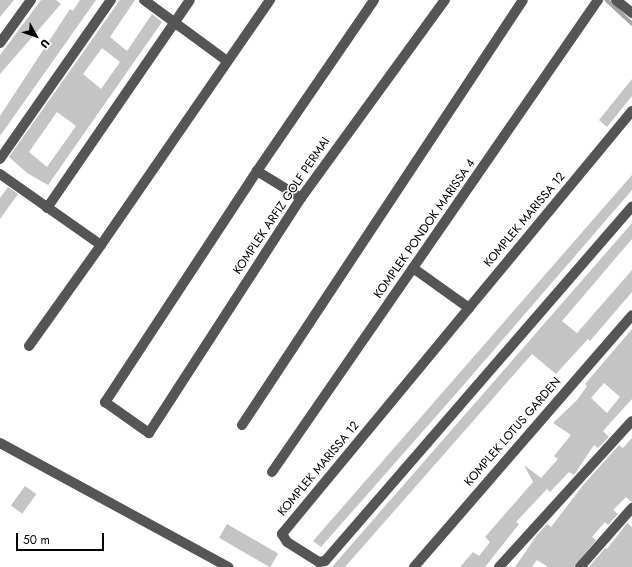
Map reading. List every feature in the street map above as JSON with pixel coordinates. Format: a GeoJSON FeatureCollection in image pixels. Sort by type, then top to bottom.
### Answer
{"type":"FeatureCollection","features":[{"type":"Feature","properties":{"kind":"street"},"geometry":{"type":"LineString","coordinates":[[0,43],[31,0]]}},
{"type":"Feature","properties":{"kind":"street"},"geometry":{"type":"LineString","coordinates":[[0,159],[111,0]]}},
{"type":"Feature","properties":{"kind":"street"},"geometry":{"type":"LineString","coordinates":[[144,0],[228,61]]}},
{"type":"Feature","properties":{"kind":"street"},"geometry":{"type":"LineString","coordinates":[[47,208],[190,0]]}},
{"type":"Feature","properties":{"kind":"street"},"geometry":{"type":"LineString","coordinates":[[29,346],[101,245],[270,0]]}},
{"type":"Feature","properties":{"kind":"street"},"geometry":{"type":"LineString","coordinates":[[301,198],[257,171],[374,0]]}},
{"type":"Feature","properties":{"kind":"street","name":"KOMPLEK ARFIZ GOLF PERMAI"},"geometry":{"type":"LineString","coordinates":[[257,171],[105,402],[149,433],[301,198],[445,0]]}},
{"type":"Feature","properties":{"kind":"street"},"geometry":{"type":"LineString","coordinates":[[242,425],[523,0]]}},
{"type":"Feature","properties":{"kind":"street","name":"KOMPLEK PONDOK MARISSA 4"},"geometry":{"type":"LineString","coordinates":[[272,472],[598,0]]}},
{"type":"Feature","properties":{"kind":"street"},"geometry":{"type":"LineString","coordinates":[[616,0],[632,13]]}},
{"type":"Feature","properties":{"kind":"street","name":"KOMPLEK MARISSA 12"},"geometry":{"type":"LineString","coordinates":[[632,111],[282,534],[287,542],[320,562],[326,561],[632,207]]}},
{"type":"Feature","properties":{"kind":"street"},"geometry":{"type":"LineString","coordinates":[[0,174],[101,245]]}},
{"type":"Feature","properties":{"kind":"street"},"geometry":{"type":"LineString","coordinates":[[413,268],[469,308]]}},
{"type":"Feature","properties":{"kind":"street","name":"KOMPLEK LOTUS GARDEN"},"geometry":{"type":"LineString","coordinates":[[414,567],[632,315]]}},
{"type":"Feature","properties":{"kind":"street"},"geometry":{"type":"LineString","coordinates":[[499,567],[632,421]]}},
{"type":"Feature","properties":{"kind":"street"},"geometry":{"type":"LineString","coordinates":[[0,443],[228,567]]}},
{"type":"Feature","properties":{"kind":"street"},"geometry":{"type":"LineString","coordinates":[[580,567],[632,508]]}},
{"type":"Feature","properties":{"kind":"building"},"geometry":{"type":"Polygon","coordinates":[[[0,0],[14,0],[0,17],[0,0]]]}},
{"type":"Feature","properties":{"kind":"building"},"geometry":{"type":"Polygon","coordinates":[[[41,0],[56,0],[61,4],[0,74],[0,55],[41,0]]]}},
{"type":"Feature","properties":{"kind":"building"},"geometry":{"type":"Polygon","coordinates":[[[80,0],[96,0],[0,136],[0,116],[70,9],[73,11],[80,0]]]}},
{"type":"Feature","properties":{"kind":"building"},"geometry":{"type":"Polygon","coordinates":[[[120,0],[135,0],[110,37],[127,51],[152,14],[162,22],[48,185],[27,173],[9,157],[120,0]],[[102,48],[83,74],[101,89],[120,62],[102,48]],[[57,112],[29,152],[47,167],[76,126],[57,112]]]}},
{"type":"Feature","properties":{"kind":"building"},"geometry":{"type":"Polygon","coordinates":[[[632,79],[632,96],[607,127],[599,120],[632,79]]]}},
{"type":"Feature","properties":{"kind":"building"},"geometry":{"type":"Polygon","coordinates":[[[632,175],[632,190],[461,388],[321,547],[313,541],[632,175]]]}},
{"type":"Feature","properties":{"kind":"building"},"geometry":{"type":"Polygon","coordinates":[[[8,187],[18,194],[0,219],[0,198],[8,187]]]}},
{"type":"Feature","properties":{"kind":"building"},"geometry":{"type":"Polygon","coordinates":[[[632,223],[632,239],[562,321],[577,333],[632,270],[632,292],[590,341],[588,339],[556,374],[532,354],[345,567],[332,567],[632,223]]]}},
{"type":"Feature","properties":{"kind":"building"},"geometry":{"type":"Polygon","coordinates":[[[632,329],[632,399],[603,431],[609,437],[598,448],[594,445],[574,475],[569,472],[550,492],[547,489],[516,522],[519,524],[485,567],[460,567],[473,552],[479,556],[490,542],[485,537],[533,482],[524,465],[541,478],[558,459],[554,456],[571,435],[553,423],[577,400],[587,386],[585,384],[632,329]],[[604,383],[591,398],[607,413],[620,397],[604,383]]]}},
{"type":"Feature","properties":{"kind":"building"},"geometry":{"type":"Polygon","coordinates":[[[632,438],[632,502],[626,497],[613,510],[618,514],[608,525],[605,522],[592,537],[596,540],[574,567],[548,567],[537,560],[532,567],[515,567],[537,535],[547,524],[551,527],[584,484],[619,445],[623,448],[632,438]]]}},
{"type":"Feature","properties":{"kind":"building"},"geometry":{"type":"Polygon","coordinates":[[[25,486],[36,494],[22,514],[11,505],[25,486]]]}},
{"type":"Feature","properties":{"kind":"building"},"geometry":{"type":"Polygon","coordinates":[[[627,523],[632,527],[632,567],[589,567],[605,548],[607,549],[627,523]]]}},
{"type":"Feature","properties":{"kind":"building"},"geometry":{"type":"Polygon","coordinates":[[[227,524],[278,554],[269,567],[219,538],[227,524]]]}},
{"type":"Feature","properties":{"kind":"waterway"},"geometry":{"type":"LineString","coordinates":[[607,0],[632,23]]}}]}
